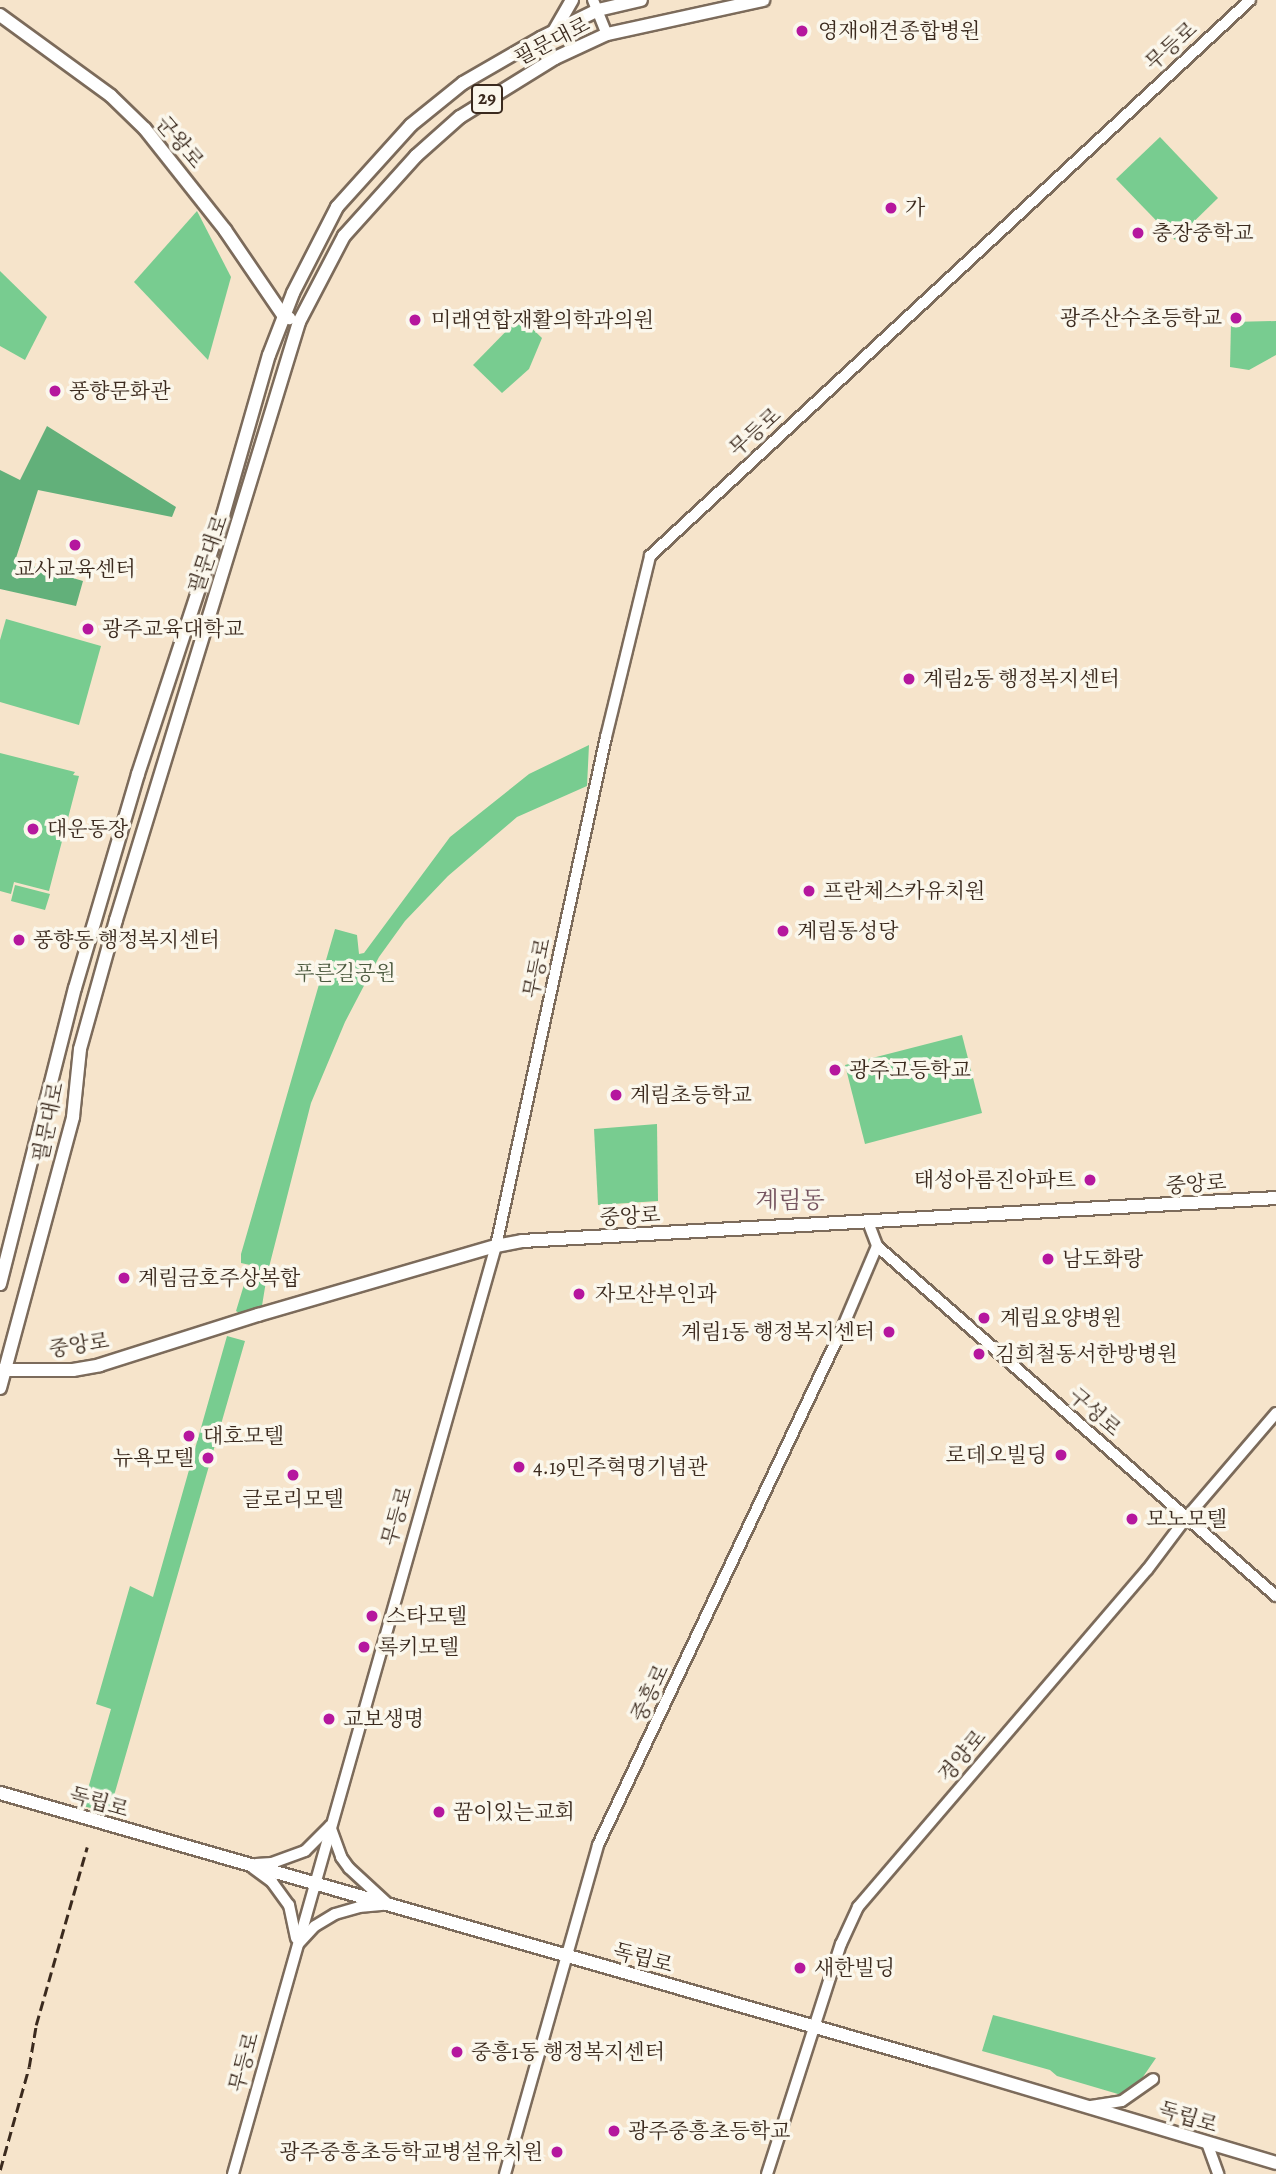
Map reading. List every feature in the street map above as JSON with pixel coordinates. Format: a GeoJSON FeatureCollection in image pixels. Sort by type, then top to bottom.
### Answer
{"type":"FeatureCollection","features":[{"type":"Feature","properties":{"kind":"main road"},"geometry":{"type":"LineString","coordinates":[[553,33],[572,0]]}},
{"type":"Feature","properties":{"kind":"main road","name":"필문대로"},"geometry":{"type":"LineString","coordinates":[[0,1388],[1,1371],[73,1117],[83,1036],[299,322],[344,236],[416,156],[460,117],[581,44],[607,34],[763,0]]}},
{"type":"Feature","properties":{"kind":"main road","name":"필문대로"},"geometry":{"type":"LineString","coordinates":[[0,1284],[75,988],[138,774],[223,515],[269,355],[283,315],[330,220],[384,152],[411,125],[463,83],[553,33],[596,5],[635,1]]}},
{"type":"Feature","properties":{"kind":"main road","name":"군왕로"},"geometry":{"type":"LineString","coordinates":[[0,15],[111,96],[145,129],[220,224],[283,315]]}},
{"type":"Feature","properties":{"kind":"main road"},"geometry":{"type":"LineString","coordinates":[[283,315],[299,322]]}},
{"type":"Feature","properties":{"kind":"main road","name":"중앙로"},"geometry":{"type":"LineString","coordinates":[[1,1371],[73,1370],[100,1365],[257,1315],[496,1246],[522,1241],[1276,1198]]}},
{"type":"Feature","properties":{"kind":"main road","name":"독립로"},"geometry":{"type":"LineString","coordinates":[[0,1793],[814,2026],[1276,2163]]}},
{"type":"Feature","properties":{"kind":"street","name":"무등로"},"geometry":{"type":"LineString","coordinates":[[233,2174],[496,1246],[606,737],[650,556],[1250,0]]}},
{"type":"Feature","properties":{"kind":"street"},"geometry":{"type":"LineString","coordinates":[[596,5],[607,34]]}},
{"type":"Feature","properties":{"kind":"street","name":"구성로"},"geometry":{"type":"LineString","coordinates":[[868,1222],[877,1246],[1276,1596]]}},
{"type":"Feature","properties":{"kind":"street","name":"중흥로"},"geometry":{"type":"LineString","coordinates":[[505,2174],[598,1845],[841,1331],[877,1246]]}},
{"type":"Feature","properties":{"kind":"street","name":"경양로"},"geometry":{"type":"LineString","coordinates":[[767,2174],[814,2026],[825,2002],[847,1927],[858,1907],[1147,1570],[1187,1517],[1276,1413]]}},
{"type":"Feature","properties":{"kind":"street"},"geometry":{"type":"LineString","coordinates":[[249,1865],[272,1863],[298,1854],[330,1826],[349,1868],[389,1905]]}},
{"type":"Feature","properties":{"kind":"street"},"geometry":{"type":"LineString","coordinates":[[249,1865],[272,1882],[289,1905],[296,1946]]}},
{"type":"Feature","properties":{"kind":"street"},"geometry":{"type":"LineString","coordinates":[[296,1946],[315,1926],[335,1913],[359,1907],[389,1905]]}},
{"type":"Feature","properties":{"kind":"street"},"geometry":{"type":"LineString","coordinates":[[1088,2106],[1122,2101],[1153,2079]]}},
{"type":"Feature","properties":{"kind":"street"},"geometry":{"type":"LineString","coordinates":[[1207,2143],[1218,2174]]}},
{"type":"Feature","properties":{"kind":"green space"},"geometry":{"type":"Polygon","coordinates":[[[1160,137],[1218,198],[1175,240],[1116,179],[1160,137]]]}},
{"type":"Feature","properties":{"kind":"green space"},"geometry":{"type":"Polygon","coordinates":[[[197,211],[231,277],[208,360],[134,282],[197,211]]]}},
{"type":"Feature","properties":{"kind":"green space"},"geometry":{"type":"Polygon","coordinates":[[[0,271],[47,317],[25,360],[0,346],[0,271]]]}},
{"type":"Feature","properties":{"kind":"green space"},"geometry":{"type":"Polygon","coordinates":[[[520,317],[542,338],[529,369],[502,393],[473,365],[520,317]]]}},
{"type":"Feature","properties":{"kind":"green space"},"geometry":{"type":"Polygon","coordinates":[[[1276,321],[1276,355],[1249,370],[1230,367],[1231,322],[1276,321]]]}},
{"type":"Feature","properties":{"kind":"green space"},"geometry":{"type":"Polygon","coordinates":[[[47,426],[176,507],[172,517],[38,490],[15,561],[83,581],[76,606],[0,589],[0,470],[20,480],[47,426]]]}},
{"type":"Feature","properties":{"kind":"green space"},"geometry":{"type":"Polygon","coordinates":[[[6,619],[101,646],[79,725],[0,702],[0,640],[6,619]]]}},
{"type":"Feature","properties":{"kind":"green space","name":"푸른길공원"},"geometry":{"type":"Polygon","coordinates":[[[589,745],[587,786],[517,817],[448,876],[405,921],[379,957],[345,1022],[311,1103],[267,1275],[261,1312],[242,1315],[236,1311],[250,1265],[241,1263],[241,1254],[335,929],[357,935],[359,954],[364,953],[450,837],[529,774],[589,745]]]}},
{"type":"Feature","properties":{"kind":"green space","name":"대운동장"},"geometry":{"type":"Polygon","coordinates":[[[0,753],[75,772],[73,775],[79,776],[49,891],[14,882],[11,894],[0,891],[0,753]]]}},
{"type":"Feature","properties":{"kind":"green space"},"geometry":{"type":"Polygon","coordinates":[[[15,885],[50,894],[45,910],[11,901],[15,885]]]}},
{"type":"Feature","properties":{"kind":"green space"},"geometry":{"type":"Polygon","coordinates":[[[962,1035],[982,1113],[865,1144],[845,1065],[962,1035]]]}},
{"type":"Feature","properties":{"kind":"green space"},"geometry":{"type":"Polygon","coordinates":[[[657,1124],[658,1201],[598,1205],[594,1129],[657,1124]]]}},
{"type":"Feature","properties":{"kind":"green space"},"geometry":{"type":"Polygon","coordinates":[[[227,1336],[245,1341],[109,1813],[83,1806],[111,1709],[96,1704],[130,1586],[153,1597],[227,1336]]]}},
{"type":"Feature","properties":{"kind":"green space"},"geometry":{"type":"Polygon","coordinates":[[[993,2015],[1156,2058],[1136,2087],[1125,2094],[1118,2094],[1057,2076],[1050,2070],[982,2051],[993,2015]]]}},
{"type":"Feature","properties":{"kind":"railway"},"geometry":{"type":"LineString","coordinates":[[0,2170],[29,2067],[36,2025],[87,1847]]}},
{"type":"Feature","properties":{"kind":"place","name":"영재애견종합병원"},"geometry":{"type":"Point","coordinates":[802,31]}},
{"type":"Feature","properties":{"kind":"place","name":"가"},"geometry":{"type":"Point","coordinates":[891,208]}},
{"type":"Feature","properties":{"kind":"place","name":"충장중학교"},"geometry":{"type":"Point","coordinates":[1138,233]}},
{"type":"Feature","properties":{"kind":"place","name":"광주산수초등학교"},"geometry":{"type":"Point","coordinates":[1236,318]}},
{"type":"Feature","properties":{"kind":"place","name":"미래연합재활의학과의원"},"geometry":{"type":"Point","coordinates":[415,320]}},
{"type":"Feature","properties":{"kind":"place","name":"풍향문화관"},"geometry":{"type":"Point","coordinates":[55,391]}},
{"type":"Feature","properties":{"kind":"place","name":"교사교육센터"},"geometry":{"type":"Point","coordinates":[75,545]}},
{"type":"Feature","properties":{"kind":"place","name":"광주교육대학교"},"geometry":{"type":"Point","coordinates":[88,629]}},
{"type":"Feature","properties":{"kind":"place","name":"계림2동 행정복지센터"},"geometry":{"type":"Point","coordinates":[909,679]}},
{"type":"Feature","properties":{"kind":"place","name":"대운동장"},"geometry":{"type":"Point","coordinates":[33,829]}},
{"type":"Feature","properties":{"kind":"place","name":"프란체스카유치원"},"geometry":{"type":"Point","coordinates":[809,891]}},
{"type":"Feature","properties":{"kind":"place","name":"계림동성당"},"geometry":{"type":"Point","coordinates":[783,931]}},
{"type":"Feature","properties":{"kind":"place","name":"풍향동 행정복지센터"},"geometry":{"type":"Point","coordinates":[19,940]}},
{"type":"Feature","properties":{"kind":"place","name":"광주고등학교"},"geometry":{"type":"Point","coordinates":[835,1070]}},
{"type":"Feature","properties":{"kind":"place","name":"계림초등학교"},"geometry":{"type":"Point","coordinates":[616,1095]}},
{"type":"Feature","properties":{"kind":"place","name":"태성아름진아파트"},"geometry":{"type":"Point","coordinates":[1090,1180]}},
{"type":"Feature","properties":{"kind":"place","name":"남도화랑"},"geometry":{"type":"Point","coordinates":[1048,1259]}},
{"type":"Feature","properties":{"kind":"place","name":"계림금호주상복합"},"geometry":{"type":"Point","coordinates":[124,1278]}},
{"type":"Feature","properties":{"kind":"place","name":"자모산부인과"},"geometry":{"type":"Point","coordinates":[579,1294]}},
{"type":"Feature","properties":{"kind":"place","name":"계림요양병원"},"geometry":{"type":"Point","coordinates":[984,1318]}},
{"type":"Feature","properties":{"kind":"place","name":"계림1동 행정복지센터"},"geometry":{"type":"Point","coordinates":[889,1332]}},
{"type":"Feature","properties":{"kind":"place","name":"김희철동서한방병원"},"geometry":{"type":"Point","coordinates":[979,1354]}},
{"type":"Feature","properties":{"kind":"place","name":"대호모텔"},"geometry":{"type":"Point","coordinates":[189,1436]}},
{"type":"Feature","properties":{"kind":"place","name":"로데오빌딩"},"geometry":{"type":"Point","coordinates":[1061,1455]}},
{"type":"Feature","properties":{"kind":"place","name":"뉴욕모텔"},"geometry":{"type":"Point","coordinates":[208,1458]}},
{"type":"Feature","properties":{"kind":"place","name":"4.19민주혁명기념관"},"geometry":{"type":"Point","coordinates":[519,1467]}},
{"type":"Feature","properties":{"kind":"place","name":"글로리모텔"},"geometry":{"type":"Point","coordinates":[293,1475]}},
{"type":"Feature","properties":{"kind":"place","name":"모노모텔"},"geometry":{"type":"Point","coordinates":[1132,1519]}},
{"type":"Feature","properties":{"kind":"place","name":"스타모텔"},"geometry":{"type":"Point","coordinates":[372,1616]}},
{"type":"Feature","properties":{"kind":"place","name":"록키모텔"},"geometry":{"type":"Point","coordinates":[364,1647]}},
{"type":"Feature","properties":{"kind":"place","name":"교보생명"},"geometry":{"type":"Point","coordinates":[329,1719]}},
{"type":"Feature","properties":{"kind":"place","name":"꿈이있는교회"},"geometry":{"type":"Point","coordinates":[439,1812]}},
{"type":"Feature","properties":{"kind":"place","name":"새한빌딩"},"geometry":{"type":"Point","coordinates":[800,1968]}},
{"type":"Feature","properties":{"kind":"place","name":"중흥1동 행정복지센터"},"geometry":{"type":"Point","coordinates":[457,2052]}},
{"type":"Feature","properties":{"kind":"place","name":"광주중흥초등학교"},"geometry":{"type":"Point","coordinates":[614,2131]}},
{"type":"Feature","properties":{"kind":"place","name":"광주중흥초등학교병설유치원"},"geometry":{"type":"Point","coordinates":[557,2152]}},
{"type":"Feature","properties":{"kind":"district","name":"계림동"},"geometry":{"type":"Point","coordinates":[790,1201]}}]}
